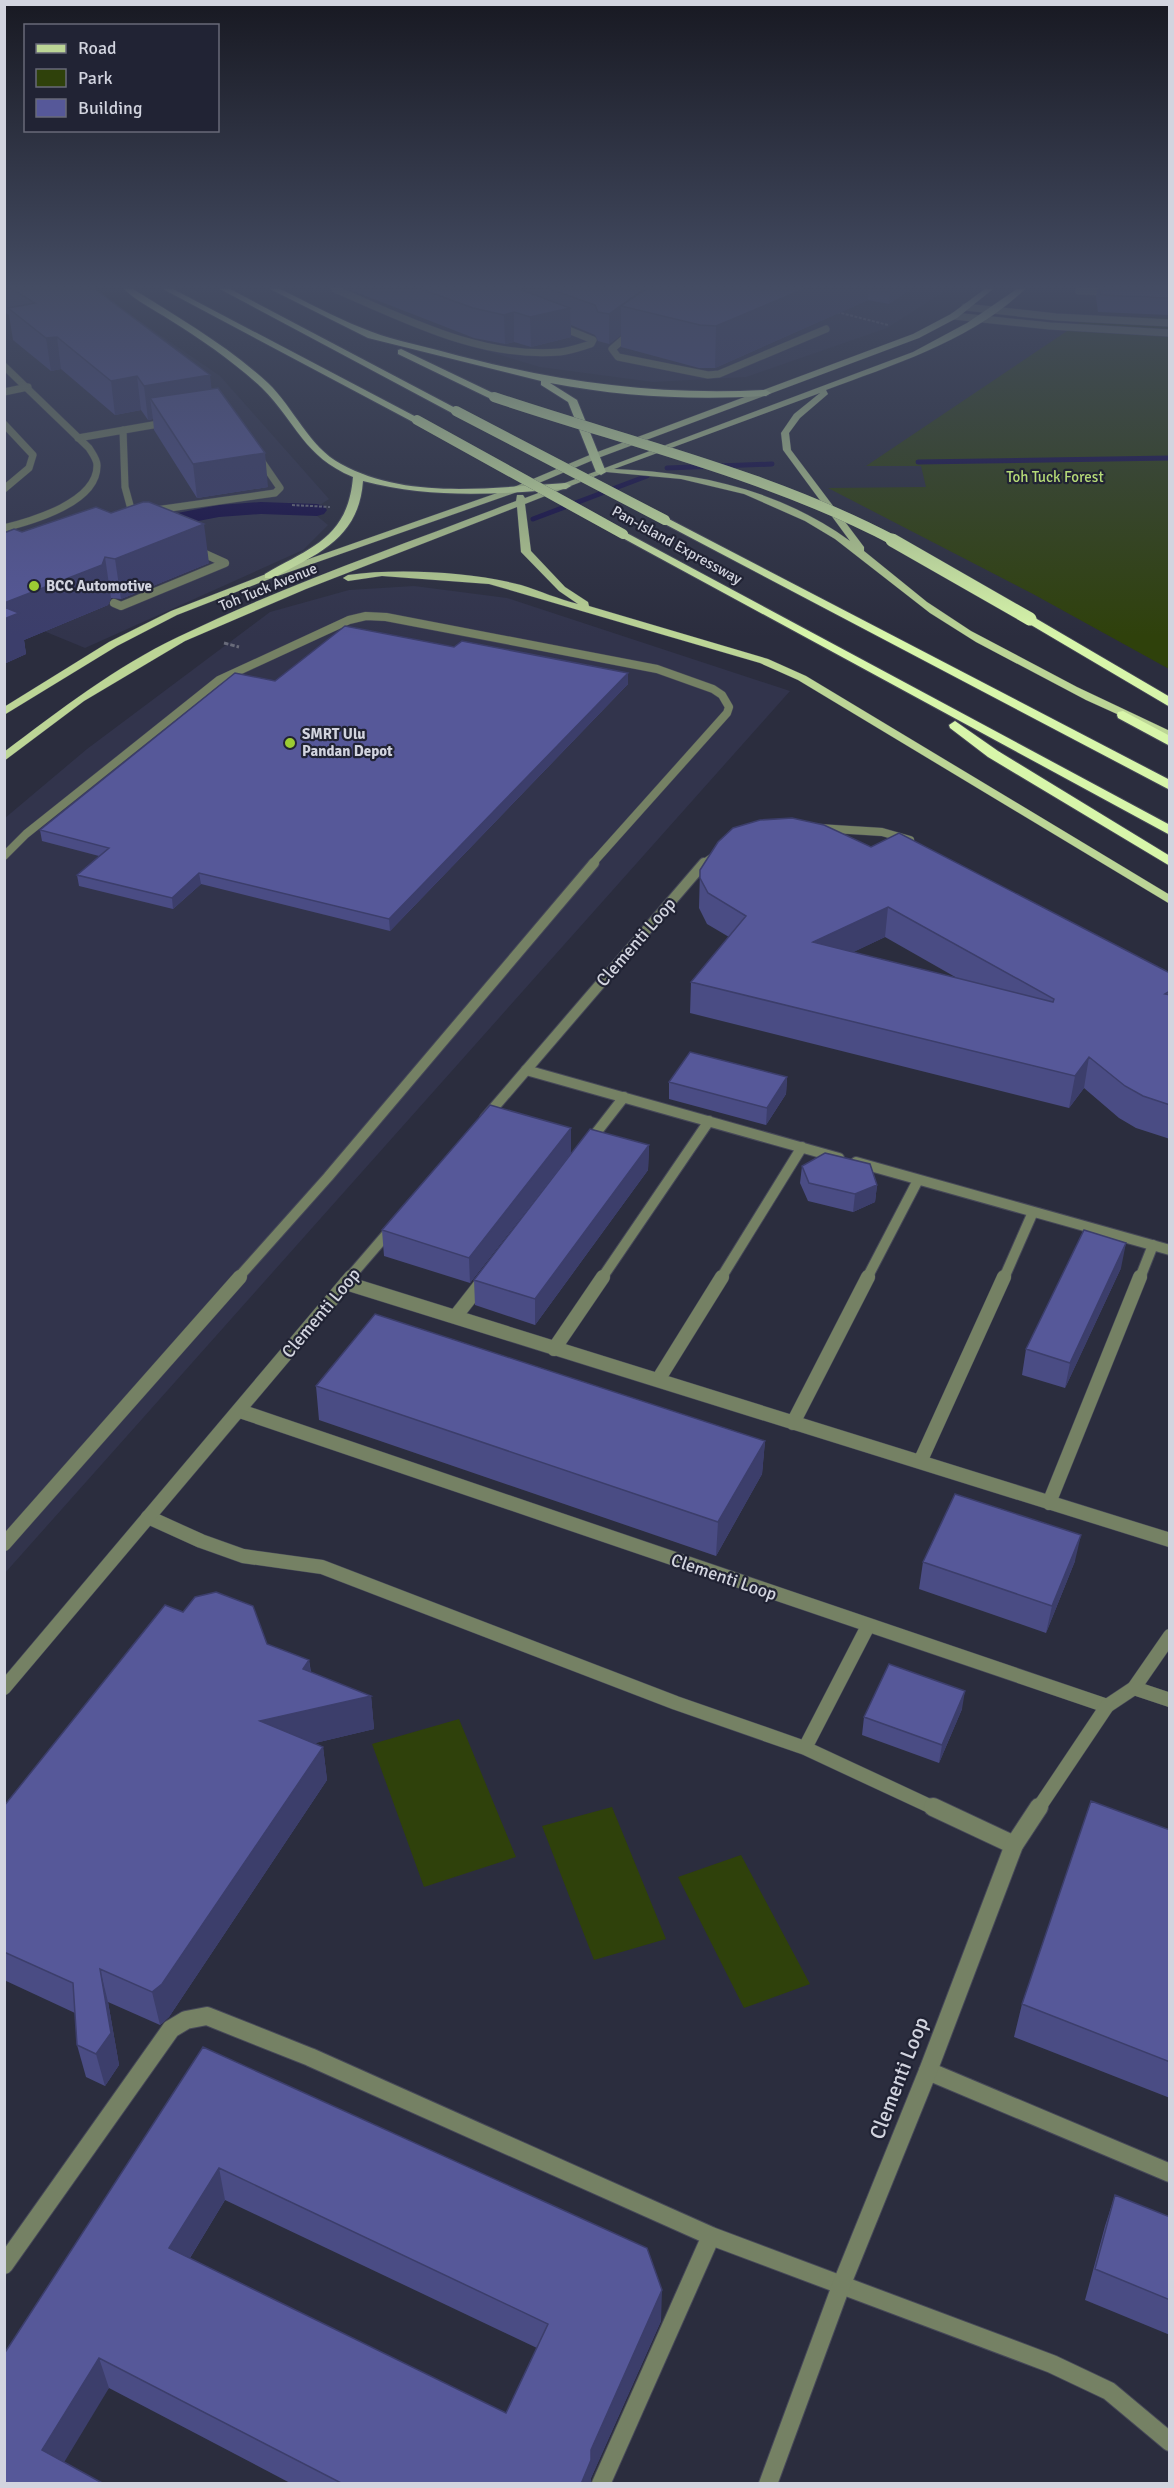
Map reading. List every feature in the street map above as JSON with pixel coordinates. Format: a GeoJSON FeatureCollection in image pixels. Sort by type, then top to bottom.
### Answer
{"type":"FeatureCollection","features":[{"type":"Feature","properties":{"kind":"highway"},"geometry":{"type":"LineString","coordinates":[[281,405],[322,455],[335,466],[380,483],[435,490],[566,486]]}},
{"type":"Feature","properties":{"kind":"highway","name":"Pan-Island Expressway"},"geometry":{"type":"LineString","coordinates":[[389,405],[1170,831]]}},
{"type":"Feature","properties":{"kind":"highway","name":"Pan-Island Expressway"},"geometry":{"type":"LineString","coordinates":[[445,405],[1170,786]]}},
{"type":"Feature","properties":{"kind":"highway"},"geometry":{"type":"LineString","coordinates":[[519,405],[741,478],[836,513],[879,533],[1030,619],[1170,703]]}},
{"type":"Feature","properties":{"kind":"highway"},"geometry":{"type":"LineString","coordinates":[[575,405],[586,440],[601,472]]}},
{"type":"Feature","properties":{"kind":"highway"},"geometry":{"type":"LineString","coordinates":[[269,576],[322,546],[339,533],[348,517],[357,491],[358,476]]}},
{"type":"Feature","properties":{"kind":"highway"},"geometry":{"type":"LineString","coordinates":[[927,700],[993,753],[1170,862]]}},
{"type":"Feature","properties":{"kind":"highway"},"geometry":{"type":"LineString","coordinates":[[1122,715],[1170,742]]}},
{"type":"Feature","properties":{"kind":"main road","name":"Toh Tuck Avenue"},"geometry":{"type":"LineString","coordinates":[[4,712],[113,644],[174,614],[269,576],[517,489],[595,456],[733,405]]}},
{"type":"Feature","properties":{"kind":"main road"},"geometry":{"type":"LineString","coordinates":[[601,472],[781,405]]}},
{"type":"Feature","properties":{"kind":"main road"},"geometry":{"type":"LineString","coordinates":[[809,405],[797,416],[785,433],[788,450],[868,559]]}},
{"type":"Feature","properties":{"kind":"main road","name":"Toh Tuck Avenue"},"geometry":{"type":"LineString","coordinates":[[4,758],[80,699],[181,639],[303,587],[601,472]]}},
{"type":"Feature","properties":{"kind":"main road"},"geometry":{"type":"LineString","coordinates":[[548,476],[601,472],[672,474],[728,484],[777,502],[812,520],[868,559],[912,597],[987,645],[1122,715],[1170,735]]}},
{"type":"Feature","properties":{"kind":"main road"},"geometry":{"type":"LineString","coordinates":[[517,489],[522,504],[521,517],[526,552],[562,589],[598,611]]}},
{"type":"Feature","properties":{"kind":"main road"},"geometry":{"type":"LineString","coordinates":[[303,587],[382,573],[462,578],[520,588],[561,603],[598,611],[744,654],[802,678],[1170,900]]}},
{"type":"Feature","properties":{"kind":"street"},"geometry":{"type":"LineString","coordinates":[[4,528],[64,506],[84,491],[96,478],[97,464],[89,448],[46,405]]}},
{"type":"Feature","properties":{"kind":"street"},"geometry":{"type":"LineString","coordinates":[[78,438],[176,421]]}},
{"type":"Feature","properties":{"kind":"street"},"geometry":{"type":"LineString","coordinates":[[4,424],[33,455],[29,468],[4,489]]}},
{"type":"Feature","properties":{"kind":"street"},"geometry":{"type":"LineString","coordinates":[[123,430],[124,487],[130,509],[134,511],[142,512],[275,493],[280,488],[255,451]]}},
{"type":"Feature","properties":{"kind":"street"},"geometry":{"type":"LineString","coordinates":[[114,603],[121,606],[225,563],[180,543]]}},
{"type":"Feature","properties":{"kind":"street"},"geometry":{"type":"LineString","coordinates":[[4,856],[26,834],[219,680],[356,618],[386,618],[657,669],[713,689],[722,695],[729,707],[576,883],[328,1177],[4,1544]]}},
{"type":"Feature","properties":{"kind":"street"},"geometry":{"type":"LineString","coordinates":[[803,827],[882,832],[901,836],[918,844]]}},
{"type":"Feature","properties":{"kind":"street","name":"Clementi Loop"},"geometry":{"type":"LineString","coordinates":[[481,1123],[703,864],[722,850]]}},
{"type":"Feature","properties":{"kind":"street"},"geometry":{"type":"LineString","coordinates":[[526,1070],[1170,1250]]}},
{"type":"Feature","properties":{"kind":"street"},"geometry":{"type":"LineString","coordinates":[[582,1152],[624,1097]]}},
{"type":"Feature","properties":{"kind":"street"},"geometry":{"type":"LineString","coordinates":[[554,1349],[709,1121]]}},
{"type":"Feature","properties":{"kind":"street"},"geometry":{"type":"LineString","coordinates":[[658,1380],[802,1147]]}},
{"type":"Feature","properties":{"kind":"street"},"geometry":{"type":"LineString","coordinates":[[793,1423],[918,1180]]}},
{"type":"Feature","properties":{"kind":"street"},"geometry":{"type":"LineString","coordinates":[[920,1462],[960,1378],[1033,1212]]}},
{"type":"Feature","properties":{"kind":"street","name":"Clementi Loop"},"geometry":{"type":"LineString","coordinates":[[4,1688],[398,1221]]}},
{"type":"Feature","properties":{"kind":"street"},"geometry":{"type":"LineString","coordinates":[[1049,1503],[1153,1245]]}},
{"type":"Feature","properties":{"kind":"street"},"geometry":{"type":"LineString","coordinates":[[455,1317],[490,1271]]}},
{"type":"Feature","properties":{"kind":"street"},"geometry":{"type":"LineString","coordinates":[[346,1283],[1170,1540]]}},
{"type":"Feature","properties":{"kind":"street","name":"Clementi Loop"},"geometry":{"type":"LineString","coordinates":[[240,1410],[1107,1706]]}},
{"type":"Feature","properties":{"kind":"street"},"geometry":{"type":"LineString","coordinates":[[148,1517],[233,1553],[258,1560],[307,1563],[322,1567],[676,1703],[805,1748],[1014,1845]]}},
{"type":"Feature","properties":{"kind":"street"},"geometry":{"type":"LineString","coordinates":[[805,1748],[868,1626]]}},
{"type":"Feature","properties":{"kind":"street","name":"Clementi Loop"},"geometry":{"type":"LineString","coordinates":[[768,2484],[842,2286],[928,2071],[1014,1845],[1107,1706],[1134,1688],[1170,1636]]}},
{"type":"Feature","properties":{"kind":"street"},"geometry":{"type":"LineString","coordinates":[[1134,1688],[1170,1700]]}},
{"type":"Feature","properties":{"kind":"street"},"geometry":{"type":"LineString","coordinates":[[4,2265],[171,2029],[186,2020],[207,2016],[310,2057],[711,2236],[1052,2364],[1109,2391],[1170,2442]]}},
{"type":"Feature","properties":{"kind":"street"},"geometry":{"type":"LineString","coordinates":[[928,2071],[1170,2173]]}},
{"type":"Feature","properties":{"kind":"street"},"geometry":{"type":"LineString","coordinates":[[601,2484],[711,2236]]}},
{"type":"Feature","properties":{"kind":"shaded area"},"geometry":{"type":"Polygon","coordinates":[[[4,405],[246,405],[329,499],[311,511],[328,525],[303,550],[85,648],[5,615],[4,405]]]}},
{"type":"Feature","properties":{"kind":"shaded area"},"geometry":{"type":"Polygon","coordinates":[[[414,586],[507,598],[790,691],[5,1573],[5,818],[87,749],[270,612],[349,590],[414,586]]]}},
{"type":"Feature","properties":{"kind":"green space","name":"Toh Tuck Forest"},"geometry":{"type":"Polygon","coordinates":[[[957,405],[1169,405],[1169,669],[1033,594],[828,488],[926,487],[921,466],[866,466],[957,405]]]}},
{"type":"Feature","properties":{"kind":"green space"},"geometry":{"type":"Polygon","coordinates":[[[459,1719],[516,1857],[424,1887],[372,1744],[459,1719]]]}},
{"type":"Feature","properties":{"kind":"green space"},"geometry":{"type":"Polygon","coordinates":[[[612,1807],[666,1939],[594,1960],[542,1826],[612,1807]]]}},
{"type":"Feature","properties":{"kind":"green space"},"geometry":{"type":"Polygon","coordinates":[[[741,1855],[810,1984],[744,2008],[678,1877],[741,1855]]]}},
{"type":"Feature","properties":{"kind":"building"},"geometry":{"type":"Polygon","coordinates":[[[155,405],[230,405],[265,453],[193,464],[155,405]]]}},
{"type":"Feature","properties":{"kind":"building"},"geometry":{"type":"Polygon","coordinates":[[[149,502],[204,524],[115,559],[105,557],[102,565],[4,603],[4,533],[14,529],[22,532],[96,507],[111,513],[149,502]]]}},
{"type":"Feature","properties":{"kind":"building"},"geometry":{"type":"Polygon","coordinates":[[[4,607],[19,613],[4,619],[4,607]]]}},
{"type":"Feature","properties":{"kind":"building"},"geometry":{"type":"Polygon","coordinates":[[[345,626],[454,647],[462,641],[628,673],[389,919],[199,873],[172,898],[77,875],[109,848],[40,830],[235,673],[275,681],[345,626]]]}},
{"type":"Feature","properties":{"kind":"building"},"geometry":{"type":"Polygon","coordinates":[[[792,818],[824,825],[871,847],[899,833],[1170,973],[1170,991],[1165,994],[1170,995],[1170,1105],[1143,1096],[1125,1086],[1089,1057],[1075,1076],[691,982],[746,916],[708,893],[700,878],[700,870],[718,842],[733,828],[760,820],[792,818]],[[888,907],[813,942],[1053,1002],[1054,999],[888,907]]]}},
{"type":"Feature","properties":{"kind":"building"},"geometry":{"type":"Polygon","coordinates":[[[690,1052],[787,1077],[767,1108],[669,1082],[690,1052]]]}},
{"type":"Feature","properties":{"kind":"building"},"geometry":{"type":"Polygon","coordinates":[[[490,1105],[571,1128],[469,1258],[382,1230],[490,1105]]]}},
{"type":"Feature","properties":{"kind":"building"},"geometry":{"type":"Polygon","coordinates":[[[590,1129],[649,1145],[535,1299],[474,1280],[590,1129]]]}},
{"type":"Feature","properties":{"kind":"building"},"geometry":{"type":"Polygon","coordinates":[[[825,1153],[870,1164],[877,1185],[855,1194],[809,1183],[802,1166],[825,1153]]]}},
{"type":"Feature","properties":{"kind":"building"},"geometry":{"type":"Polygon","coordinates":[[[1084,1230],[1126,1243],[1070,1363],[1026,1349],[1084,1230]]]}},
{"type":"Feature","properties":{"kind":"building"},"geometry":{"type":"Polygon","coordinates":[[[375,1314],[765,1441],[718,1522],[316,1386],[375,1314]]]}},
{"type":"Feature","properties":{"kind":"building"},"geometry":{"type":"Polygon","coordinates":[[[955,1494],[1081,1535],[1052,1606],[923,1562],[955,1494]]]}},
{"type":"Feature","properties":{"kind":"building"},"geometry":{"type":"Polygon","coordinates":[[[216,1592],[253,1606],[267,1644],[309,1660],[303,1669],[371,1696],[260,1721],[323,1747],[162,1984],[152,1992],[100,1969],[111,2033],[96,2054],[77,2045],[73,1983],[4,1952],[4,1806],[165,1605],[183,1612],[195,1597],[216,1592]]]}},
{"type":"Feature","properties":{"kind":"building"},"geometry":{"type":"Polygon","coordinates":[[[889,1664],[965,1691],[942,1745],[864,1717],[889,1664]]]}},
{"type":"Feature","properties":{"kind":"building"},"geometry":{"type":"Polygon","coordinates":[[[1091,1801],[1170,1830],[1170,2062],[1022,2004],[1091,1801]]]}},
{"type":"Feature","properties":{"kind":"building"},"geometry":{"type":"Polygon","coordinates":[[[203,2047],[647,2248],[662,2290],[591,2450],[591,2460],[581,2484],[343,2484],[99,2358],[42,2450],[104,2484],[4,2484],[4,2354],[203,2047]],[[219,2168],[169,2248],[506,2413],[548,2324],[219,2168]]]}},
{"type":"Feature","properties":{"kind":"building"},"geometry":{"type":"Polygon","coordinates":[[[1115,2195],[1170,2217],[1170,2300],[1095,2269],[1115,2195]]]}},
{"type":"Feature","properties":{"kind":"waterway"},"geometry":{"type":"LineString","coordinates":[[918,462],[1170,458]]}},
{"type":"Feature","properties":{"kind":"waterway"},"geometry":{"type":"LineString","coordinates":[[667,468],[772,464]]}},
{"type":"Feature","properties":{"kind":"waterway"},"geometry":{"type":"LineString","coordinates":[[533,519],[647,476]]}},
{"type":"Feature","properties":{"kind":"waterway"},"geometry":{"type":"LineString","coordinates":[[141,526],[219,511],[261,508],[317,510]]}},
{"type":"Feature","properties":{"kind":"place","name":"BCC Automotive"},"geometry":{"type":"Point","coordinates":[34,586]}},
{"type":"Feature","properties":{"kind":"place","name":"SMRT Ulu Pandan Depot"},"geometry":{"type":"Point","coordinates":[290,743]}}]}
